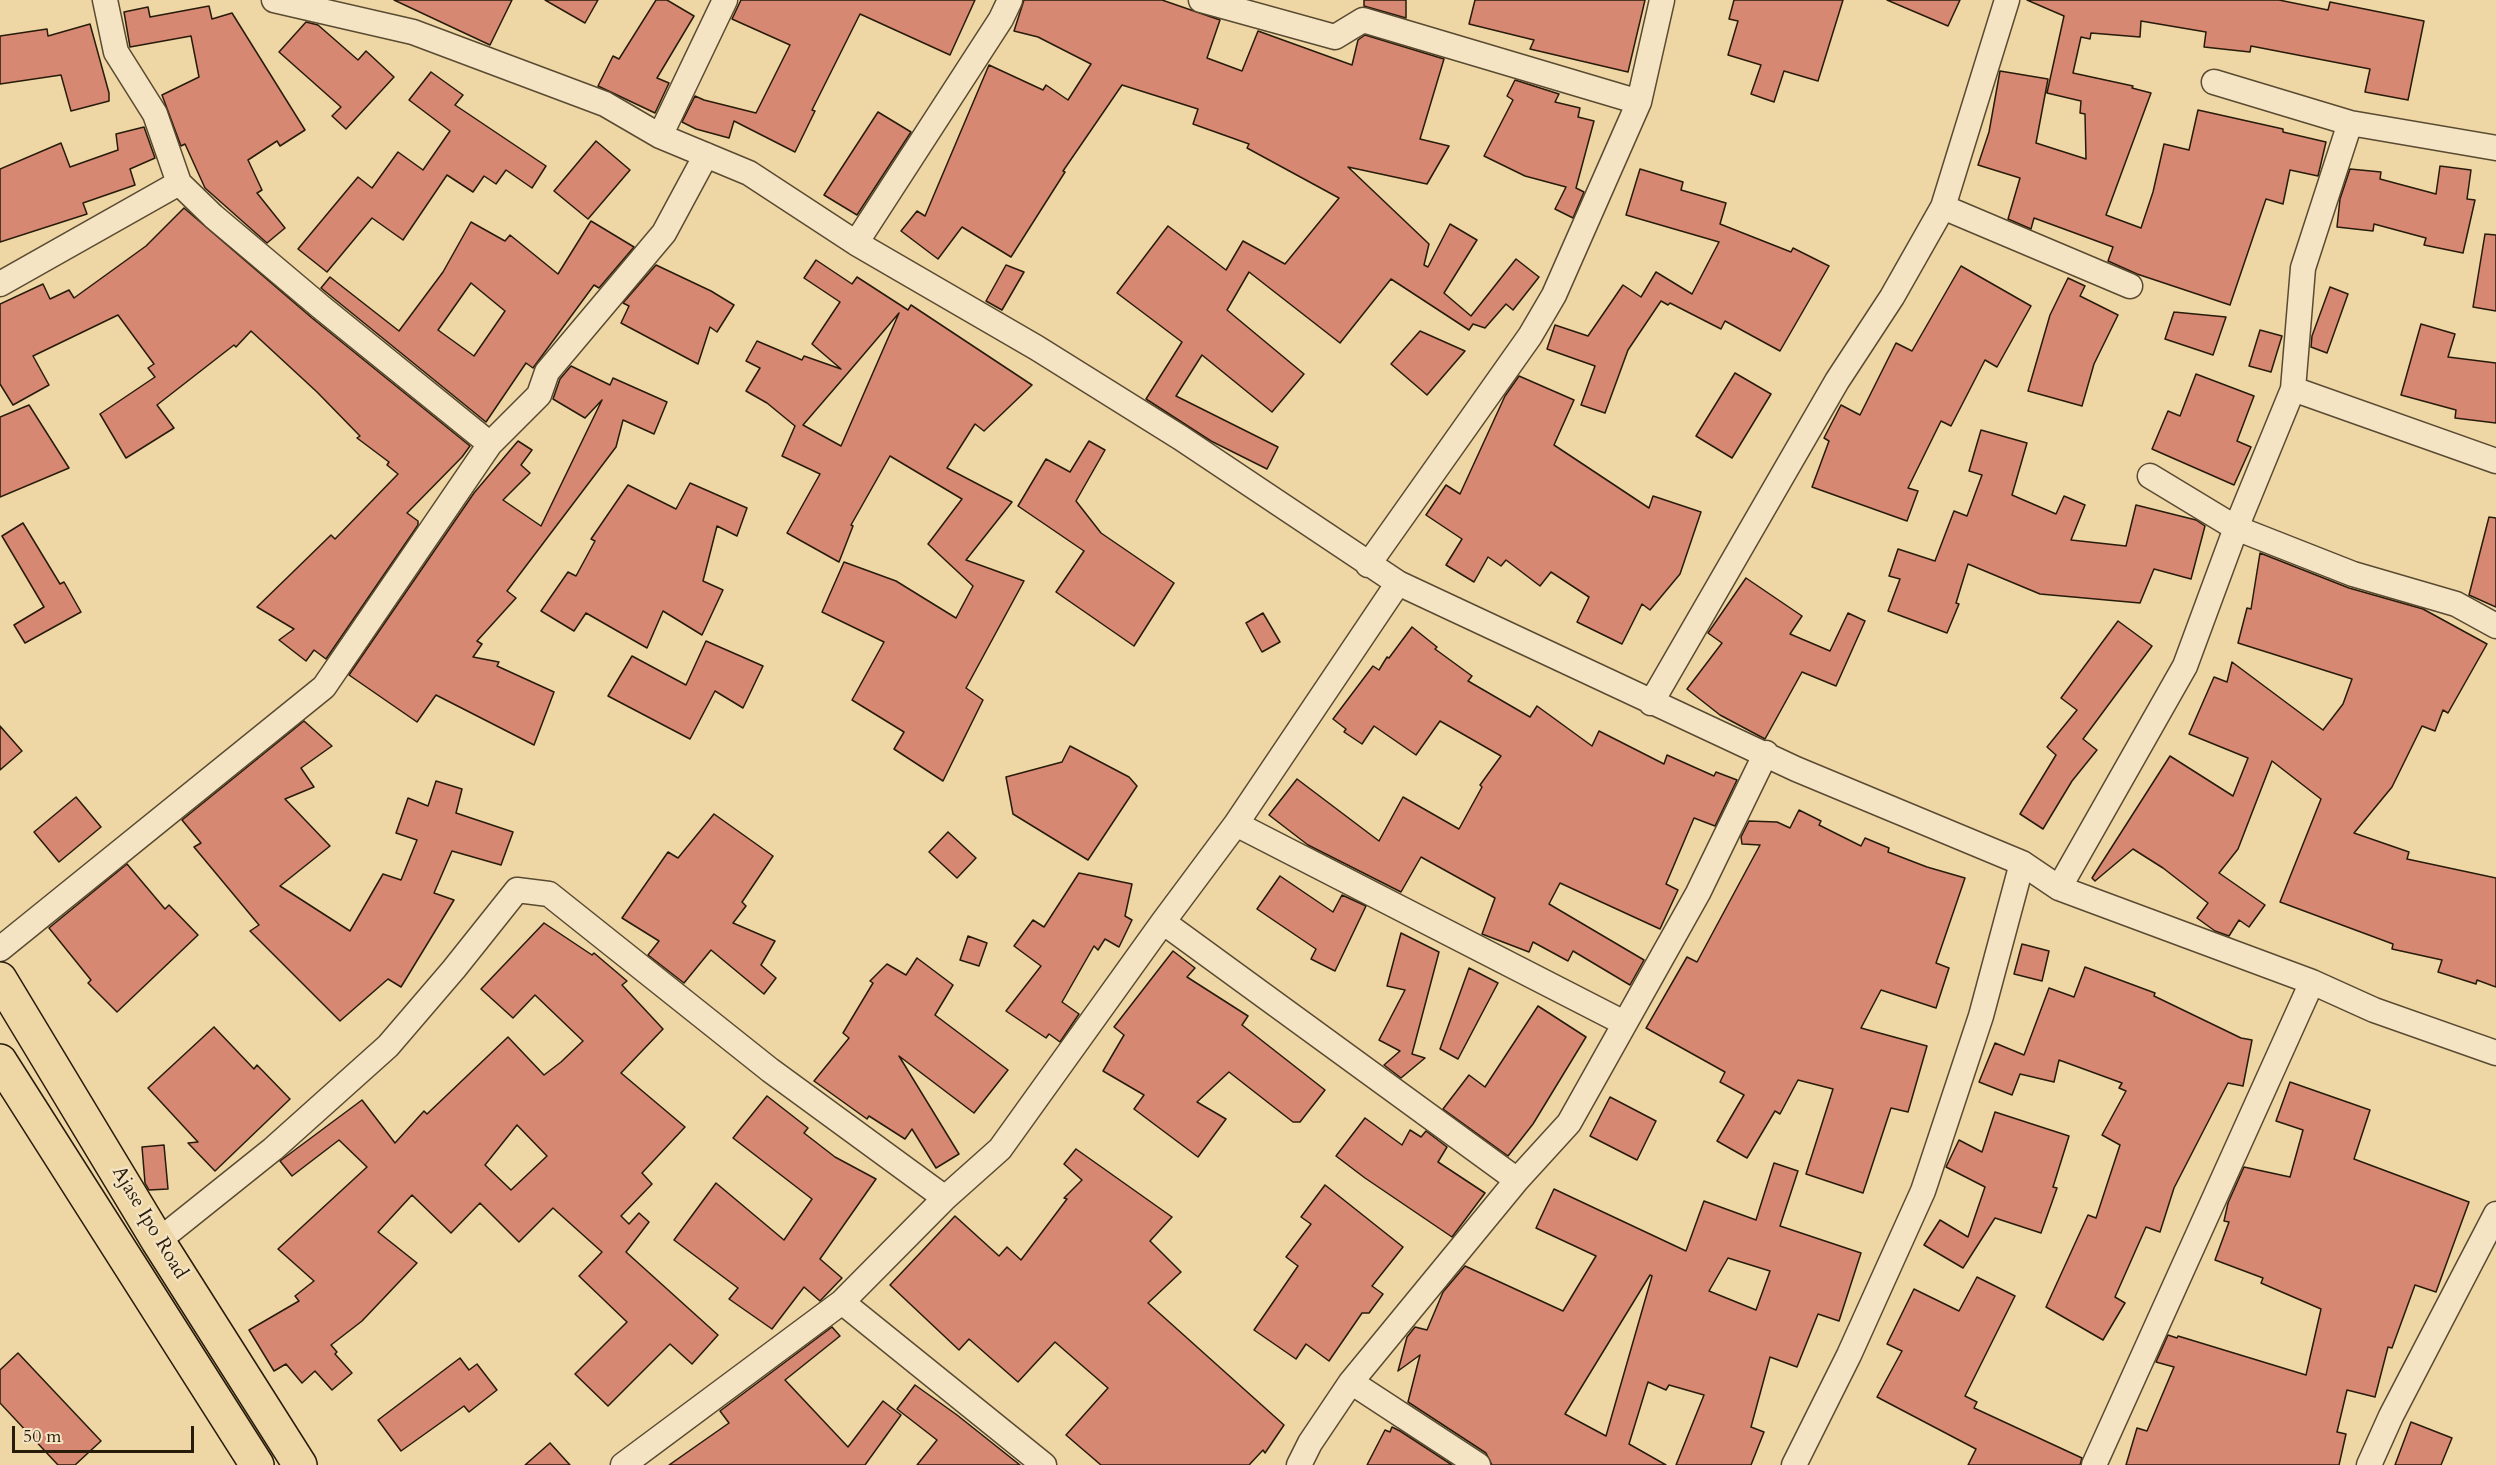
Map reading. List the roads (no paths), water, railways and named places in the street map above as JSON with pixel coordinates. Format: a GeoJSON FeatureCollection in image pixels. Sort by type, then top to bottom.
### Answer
{"type":"FeatureCollection","features":[{"type":"Feature","properties":{"kind":"highway","name":"Ajase Ipo Road"},"geometry":{"type":"LineString","coordinates":[[0,979],[99,1139],[158,1240],[300,1465]]}},
{"type":"Feature","properties":{"kind":"highway","name":"Ajase Ipo Road"},"geometry":{"type":"LineString","coordinates":[[0,1061],[257,1465]]}},
{"type":"Feature","properties":{"kind":"highway"},"geometry":{"type":"LineString","coordinates":[[62,1159],[99,1139]]}},
{"type":"Feature","properties":{"kind":"street"},"geometry":{"type":"LineString","coordinates":[[105,0],[116,52],[155,114],[179,183],[213,216],[312,300],[490,444]]}},
{"type":"Feature","properties":{"kind":"street"},"geometry":{"type":"LineString","coordinates":[[274,0],[355,9],[605,104],[660,136],[748,173],[856,243],[1037,348],[1181,438],[1398,583],[1796,769],[2022,863],[2059,888],[2312,982],[2374,1010],[2496,1053]]}},
{"type":"Feature","properties":{"kind":"street"},"geometry":{"type":"LineString","coordinates":[[660,136],[725,0]]}},
{"type":"Feature","properties":{"kind":"street"},"geometry":{"type":"LineString","coordinates":[[856,243],[1011,0]]}},
{"type":"Feature","properties":{"kind":"street"},"geometry":{"type":"LineString","coordinates":[[1201,0],[1335,37],[1363,20],[1639,102]]}},
{"type":"Feature","properties":{"kind":"street"},"geometry":{"type":"LineString","coordinates":[[1368,565],[1530,336],[1554,295],[1639,102],[1662,0]]}},
{"type":"Feature","properties":{"kind":"street"},"geometry":{"type":"LineString","coordinates":[[1651,703],[1837,381],[1892,297],[1943,207],[2007,0]]}},
{"type":"Feature","properties":{"kind":"street"},"geometry":{"type":"LineString","coordinates":[[2214,82],[2350,123],[2496,148]]}},
{"type":"Feature","properties":{"kind":"street"},"geometry":{"type":"LineString","coordinates":[[2059,888],[2185,666],[2236,528],[2293,389],[2303,268],[2350,123]]}},
{"type":"Feature","properties":{"kind":"street"},"geometry":{"type":"LineString","coordinates":[[0,949],[324,687],[490,444],[539,395],[547,372],[664,233],[706,155]]}},
{"type":"Feature","properties":{"kind":"street"},"geometry":{"type":"LineString","coordinates":[[0,284],[179,183]]}},
{"type":"Feature","properties":{"kind":"street"},"geometry":{"type":"LineString","coordinates":[[1943,207],[2130,286]]}},
{"type":"Feature","properties":{"kind":"street"},"geometry":{"type":"LineString","coordinates":[[2293,389],[2496,461]]}},
{"type":"Feature","properties":{"kind":"street"},"geometry":{"type":"LineString","coordinates":[[2150,476],[2236,528],[2354,574],[2456,604],[2496,626]]}},
{"type":"Feature","properties":{"kind":"street"},"geometry":{"type":"LineString","coordinates":[[623,1465],[842,1302],[945,1198],[1000,1149],[1236,824],[1398,583]]}},
{"type":"Feature","properties":{"kind":"street"},"geometry":{"type":"LineString","coordinates":[[1299,1465],[1310,1443],[1351,1383],[1517,1180],[1569,1123],[1698,893],[1766,753]]}},
{"type":"Feature","properties":{"kind":"street"},"geometry":{"type":"LineString","coordinates":[[1236,824],[1624,1023]]}},
{"type":"Feature","properties":{"kind":"street"},"geometry":{"type":"LineString","coordinates":[[1794,1465],[1849,1356],[1923,1191],[1981,1016],[2022,863]]}},
{"type":"Feature","properties":{"kind":"street"},"geometry":{"type":"LineString","coordinates":[[158,1240],[273,1149],[388,1046],[517,890],[549,894],[770,1070],[945,1198]]}},
{"type":"Feature","properties":{"kind":"street"},"geometry":{"type":"LineString","coordinates":[[1163,922],[1517,1180]]}},
{"type":"Feature","properties":{"kind":"street"},"geometry":{"type":"LineString","coordinates":[[2094,1465],[2312,982]]}},
{"type":"Feature","properties":{"kind":"street"},"geometry":{"type":"LineString","coordinates":[[2369,1465],[2391,1416],[2496,1214]]}},
{"type":"Feature","properties":{"kind":"street"},"geometry":{"type":"LineString","coordinates":[[842,1302],[1044,1465]]}},
{"type":"Feature","properties":{"kind":"street"},"geometry":{"type":"LineString","coordinates":[[1351,1383],[1478,1465]]}}]}
